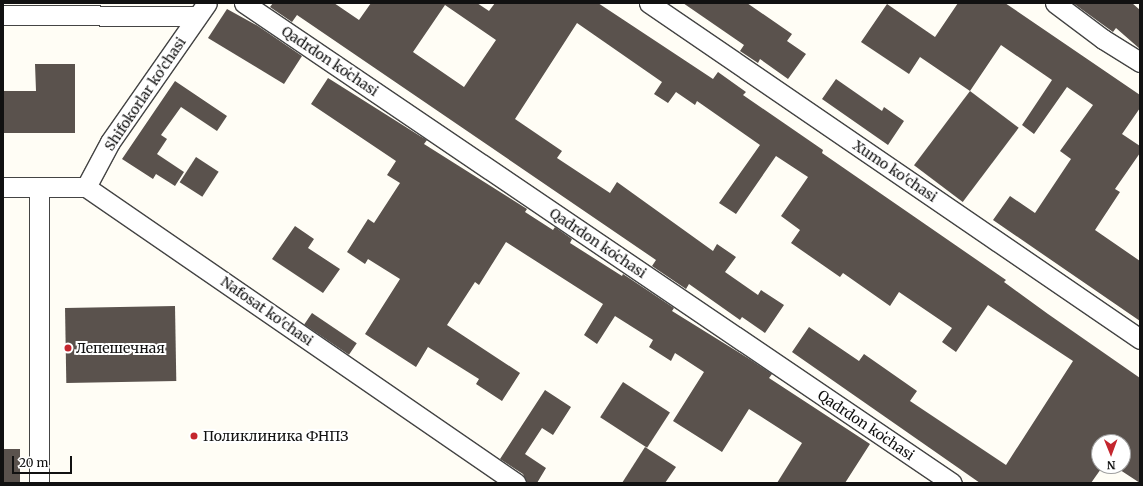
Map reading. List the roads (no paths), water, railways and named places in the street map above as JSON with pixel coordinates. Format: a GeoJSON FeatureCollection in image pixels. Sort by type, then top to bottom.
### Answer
{"type":"FeatureCollection","features":[{"type":"Feature","properties":{"kind":"street","name":"Qadrdon koʻchasi"},"geometry":{"type":"LineString","coordinates":[[244,3],[952,483]]}},
{"type":"Feature","properties":{"kind":"street","name":"Xumo ko'chasi"},"geometry":{"type":"LineString","coordinates":[[649,3],[1140,339]]}},
{"type":"Feature","properties":{"kind":"street"},"geometry":{"type":"LineString","coordinates":[[1055,3],[1103,39],[1140,62]]}},
{"type":"Feature","properties":{"kind":"street"},"geometry":{"type":"LineString","coordinates":[[3,15],[202,10]]}},
{"type":"Feature","properties":{"kind":"street","name":"Shifokorlar ko'chasi"},"geometry":{"type":"LineString","coordinates":[[86,187],[110,142],[202,10]]}},
{"type":"Feature","properties":{"kind":"street"},"geometry":{"type":"LineString","coordinates":[[3,187],[86,187]]}},
{"type":"Feature","properties":{"kind":"street"},"geometry":{"type":"LineString","coordinates":[[39,187],[39,483]]}},
{"type":"Feature","properties":{"kind":"street","name":"Nafosat ko'chasi"},"geometry":{"type":"LineString","coordinates":[[86,187],[516,483]]}},
{"type":"Feature","properties":{"kind":"place","name":"Лепешечная"},"geometry":{"type":"Point","coordinates":[68,348]}},
{"type":"Feature","properties":{"kind":"place","name":"Поликлиника ФНПЗ"},"geometry":{"type":"Point","coordinates":[194,436]}}]}
